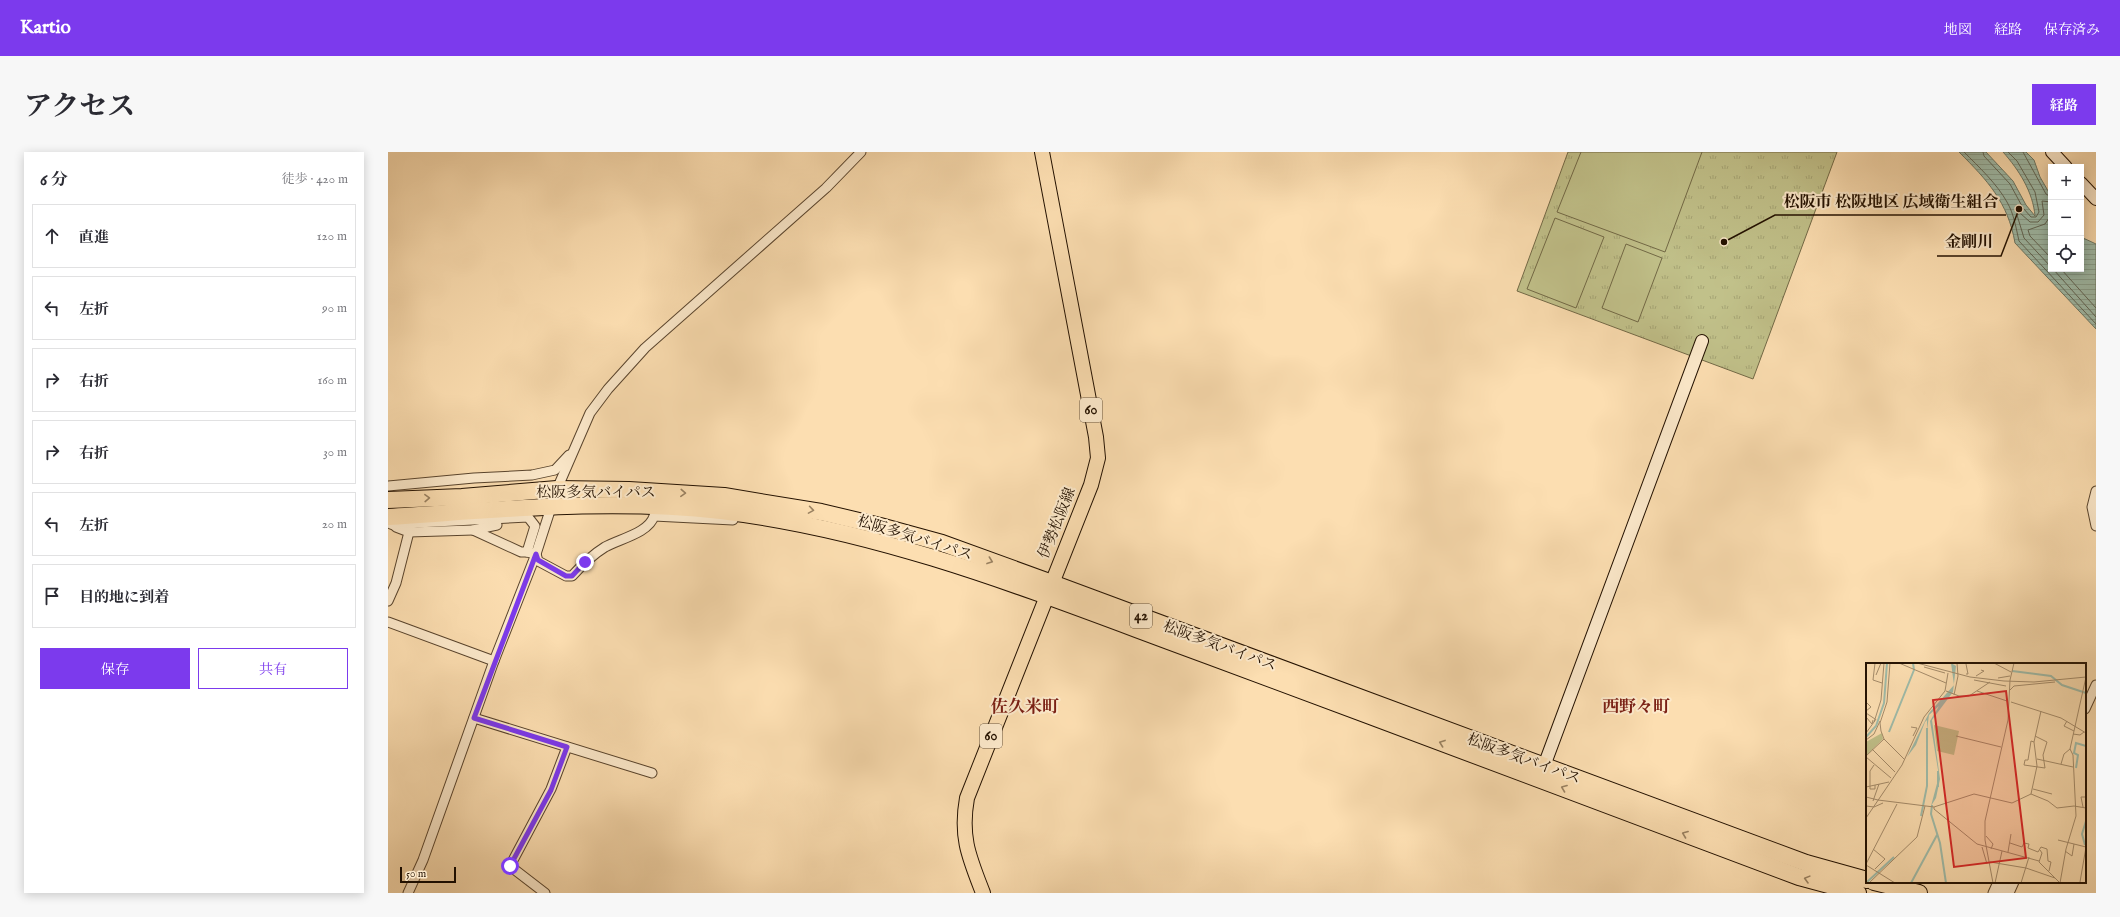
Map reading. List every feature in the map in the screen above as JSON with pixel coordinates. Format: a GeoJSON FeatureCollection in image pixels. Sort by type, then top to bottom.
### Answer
{"type":"FeatureCollection","features":[{"type":"Feature","properties":{"kind":"highway","name":"松阪多気バイパス"},"geometry":{"type":"LineString","coordinates":[[388,500],[462,497],[557,489],[629,490],[724,496],[821,512],[942,543],[1049,590],[1543,773],[1806,863],[1866,880]]}},
{"type":"Feature","properties":{"kind":"highway","name":"松阪多気バイパス"},"geometry":{"type":"LineString","coordinates":[[391,522],[551,506],[626,504],[720,511],[817,526],[893,545],[1049,590]]}},
{"type":"Feature","properties":{"kind":"highway","name":"松阪多気バイパス"},"geometry":{"type":"LineString","coordinates":[[1543,773],[1799,877],[1858,893]]}},
{"type":"Feature","properties":{"kind":"highway"},"geometry":{"type":"LineString","coordinates":[[1878,883],[1919,893]]}},
{"type":"Feature","properties":{"kind":"main road","name":"伊勢松阪線"},"geometry":{"type":"LineString","coordinates":[[983,893],[964,837],[964,816],[968,798],[1094,477],[1098,450],[1042,152]]}},
{"type":"Feature","properties":{"kind":"street"},"geometry":{"type":"LineString","coordinates":[[408,893],[423,860],[532,553],[573,449],[590,413],[608,389],[645,348],[826,188],[861,152]]}},
{"type":"Feature","properties":{"kind":"street"},"geometry":{"type":"LineString","coordinates":[[2052,152],[2063,164]]}},
{"type":"Feature","properties":{"kind":"street"},"geometry":{"type":"LineString","coordinates":[[2084,186],[2096,199]]}},
{"type":"Feature","properties":{"kind":"street"},"geometry":{"type":"LineString","coordinates":[[1543,773],[1590,635],[1702,341]]}},
{"type":"Feature","properties":{"kind":"street"},"geometry":{"type":"LineString","coordinates":[[388,486],[474,478],[532,475],[555,470],[573,449]]}},
{"type":"Feature","properties":{"kind":"street"},"geometry":{"type":"LineString","coordinates":[[2096,491],[2092,507],[2096,526]]}},
{"type":"Feature","properties":{"kind":"street"},"geometry":{"type":"LineString","coordinates":[[472,530],[521,552],[532,553],[538,560],[566,576],[572,576],[587,560],[605,547],[645,528],[652,521],[654,516],[726,519],[811,532],[879,547],[893,545]]}},
{"type":"Feature","properties":{"kind":"street"},"geometry":{"type":"LineString","coordinates":[[391,522],[417,524],[528,518],[535,526],[532,553]]}},
{"type":"Feature","properties":{"kind":"street"},"geometry":{"type":"LineString","coordinates":[[391,522],[410,532],[472,530],[487,526],[533,523]]}},
{"type":"Feature","properties":{"kind":"street"},"geometry":{"type":"LineString","coordinates":[[388,601],[396,583],[410,532]]}},
{"type":"Feature","properties":{"kind":"street"},"geometry":{"type":"LineString","coordinates":[[388,622],[494,661]]}},
{"type":"Feature","properties":{"kind":"street"},"geometry":{"type":"LineString","coordinates":[[2086,707],[2096,685]]}},
{"type":"Feature","properties":{"kind":"street"},"geometry":{"type":"LineString","coordinates":[[474,718],[652,773]]}},
{"type":"Feature","properties":{"kind":"street"},"geometry":{"type":"LineString","coordinates":[[545,893],[510,866],[551,790],[567,747]]}},
{"type":"Feature","properties":{"kind":"street"},"geometry":{"type":"LineString","coordinates":[[1993,893],[1998,883]]}},
{"type":"Feature","properties":{"kind":"street"},"geometry":{"type":"LineString","coordinates":[[2000,893],[2005,883]]}},
{"type":"Feature","properties":{"kind":"street"},"geometry":{"type":"LineString","coordinates":[[2009,893],[2014,883]]}},
{"type":"Feature","properties":{"kind":"green space"},"geometry":{"type":"Polygon","coordinates":[[[1568,152],[1837,152],[1753,379],[1517,291],[1568,152]]]}},
{"type":"Feature","properties":{"kind":"green space"},"geometry":{"type":"Polygon","coordinates":[[[1581,152],[1702,152],[1665,252],[1557,212],[1581,152]]]}},
{"type":"Feature","properties":{"kind":"green space"},"geometry":{"type":"Polygon","coordinates":[[[1555,218],[1604,237],[1576,308],[1527,289],[1555,218]]]}},
{"type":"Feature","properties":{"kind":"green space"},"geometry":{"type":"Polygon","coordinates":[[[1626,244],[1662,258],[1638,322],[1602,308],[1626,244]]]}},
{"type":"Feature","properties":{"kind":"water"},"geometry":{"type":"Polygon","coordinates":[[[1959,152],[1986,152],[2013,181],[2026,205],[2035,216],[2031,198],[2020,174],[2003,152],[2026,152],[2034,160],[2040,177],[2048,191],[2048,272],[2084,272],[2084,238],[2096,244],[2096,329],[2015,243],[2012,228],[2002,204],[1979,172],[1959,152]]]}},
{"type":"Feature","properties":{"kind":"place","name":"金剛川"},"geometry":{"type":"Point","coordinates":[2019,209]}},
{"type":"Feature","properties":{"kind":"place","name":"松阪市 松阪地区 広域衛生組合"},"geometry":{"type":"Point","coordinates":[1724,242]}},
{"type":"Feature","properties":{"kind":"district","name":"佐久米町"},"geometry":{"type":"Point","coordinates":[1025,707]}},
{"type":"Feature","properties":{"kind":"district","name":"西野々町"},"geometry":{"type":"Point","coordinates":[1636,707]}},
{"type":"Feature","properties":{"kind":"route"},"geometry":{"type":"LineString","coordinates":[[510,866],[551,790],[567,747],[474,718],[494,661],[536,554],[538,560],[562,572],[566,576],[572,576],[585,562]]}}]}
